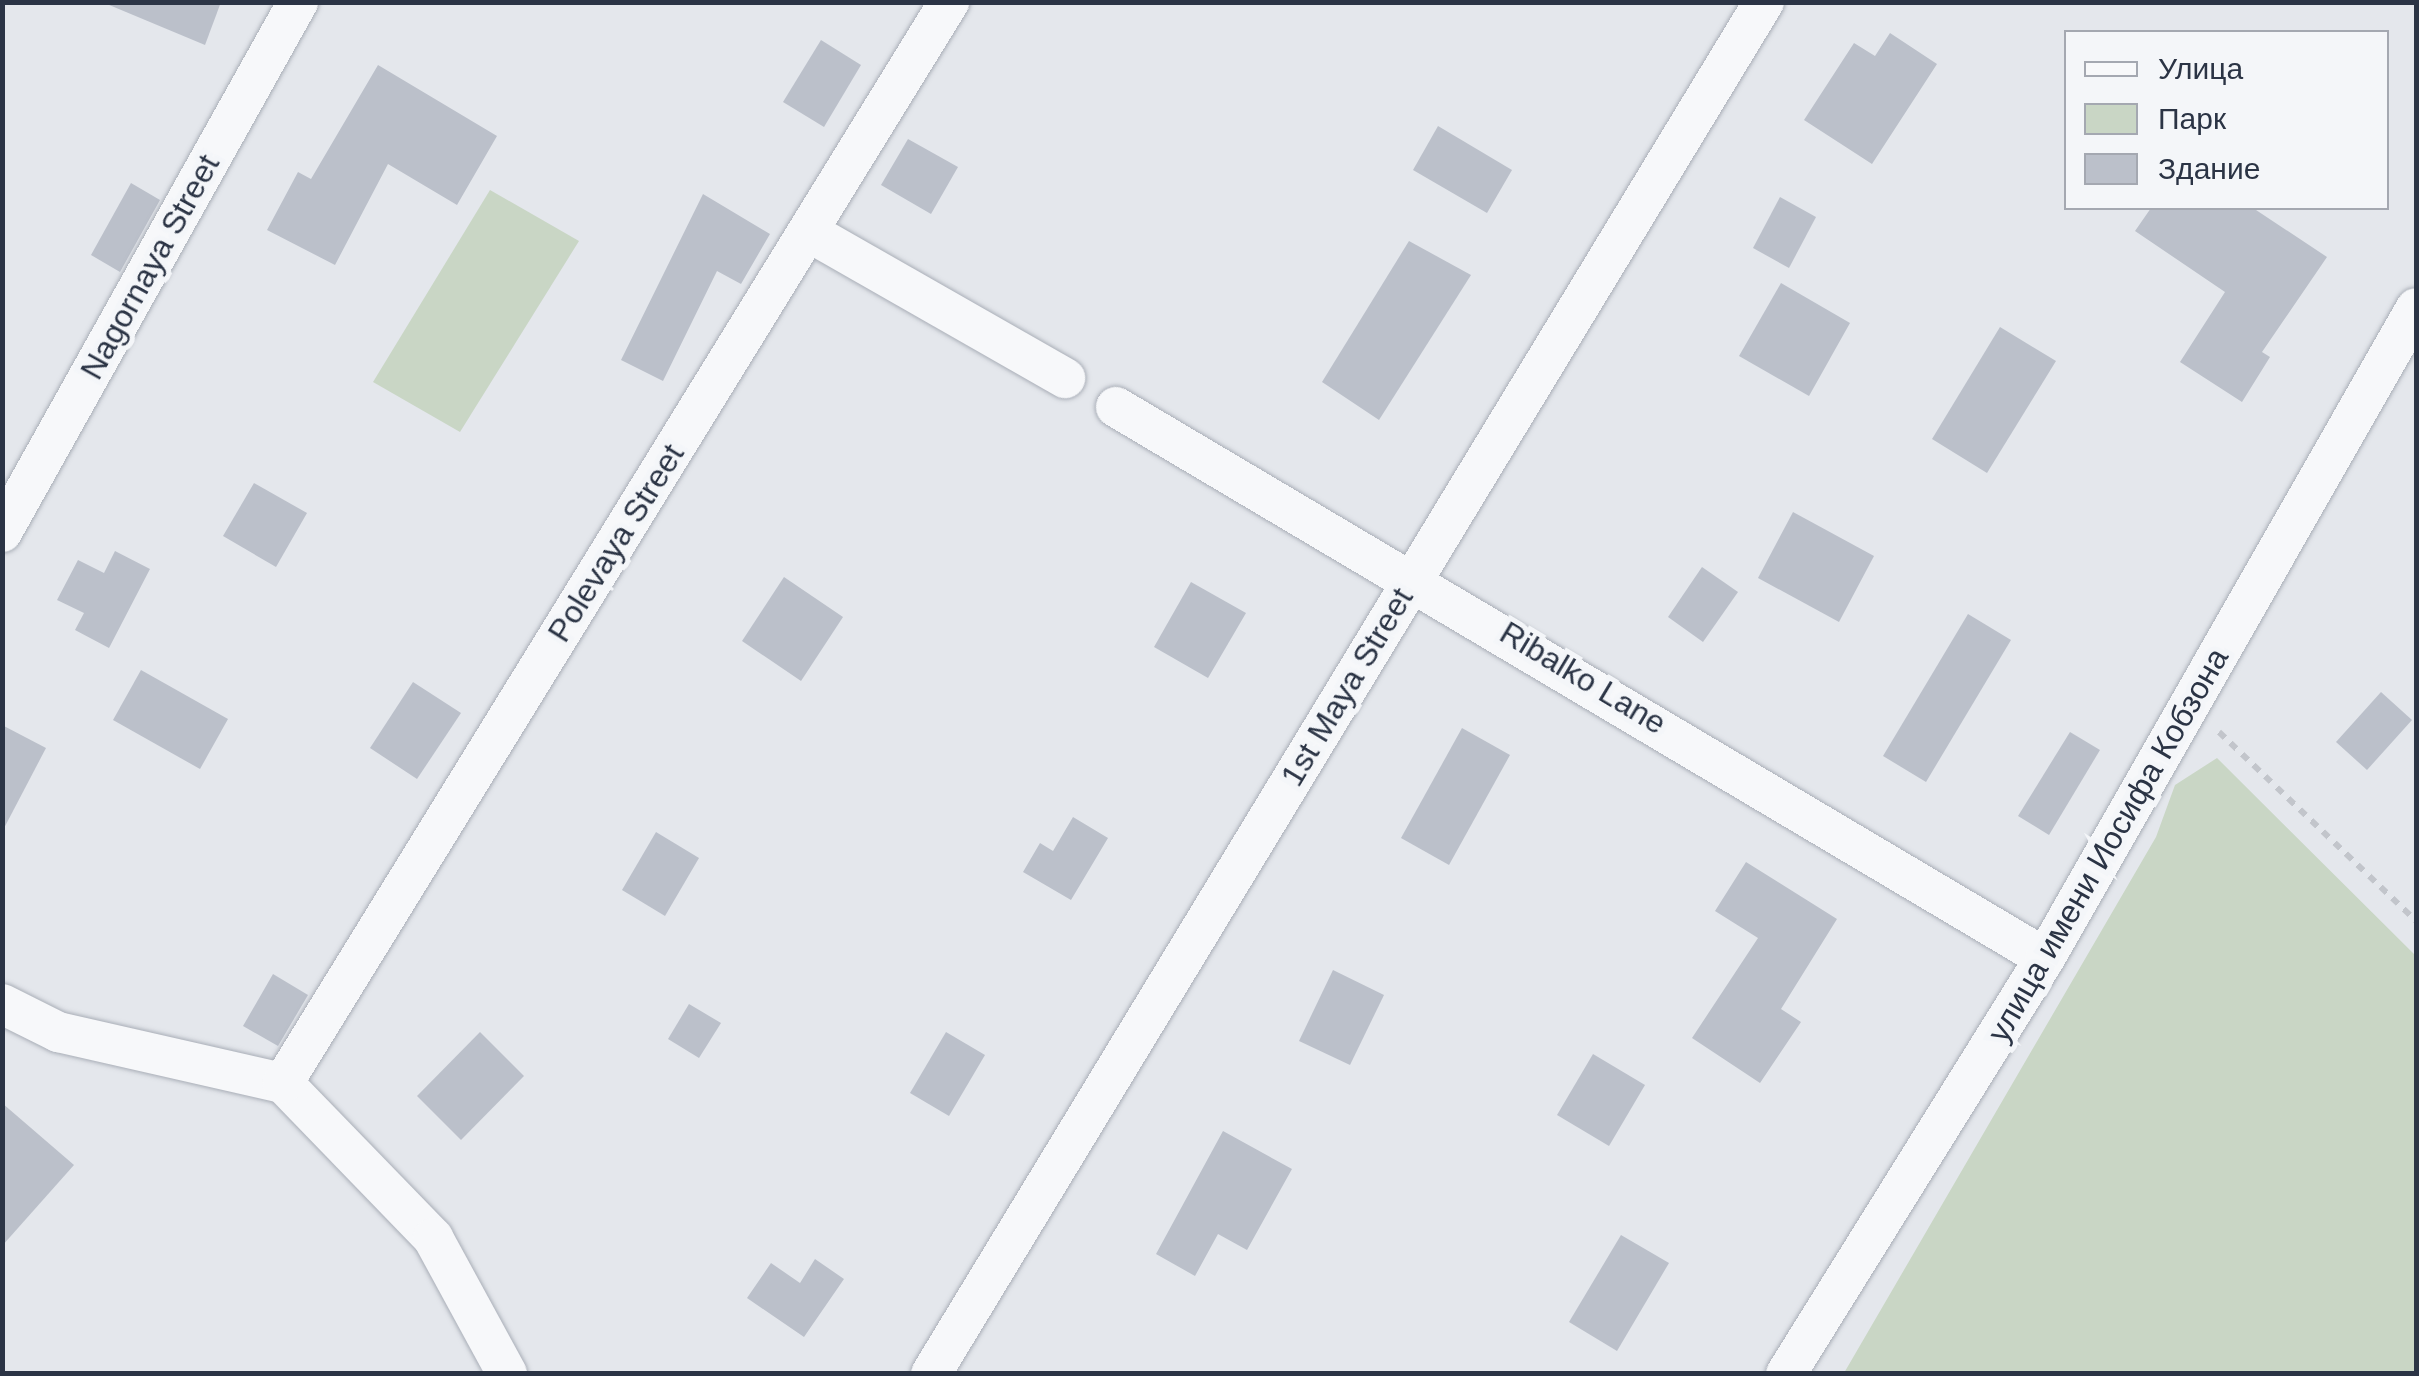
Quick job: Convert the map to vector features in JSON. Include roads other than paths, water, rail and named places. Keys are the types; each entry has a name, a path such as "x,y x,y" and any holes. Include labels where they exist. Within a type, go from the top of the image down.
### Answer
{"street":[{"name":"Nagornaya Street","path":"2,532 298,2"},
{"name":"Polevaya Street","path":"283,1082 948,2"},
{"name":"1st Maya Street","path":"932,1374 1764,2"},
{"path":"809,232 1064,378"},
{"name":"улица имени Иосифа Кобзона","path":"1786,1374 2045,958 2416,308"},
{"name":"Ribalko Lane","path":"1116,406 1414,576 2045,958"},
{"path":"2,1004 58,1032 283,1082 433,1238 506,1374"}]}
